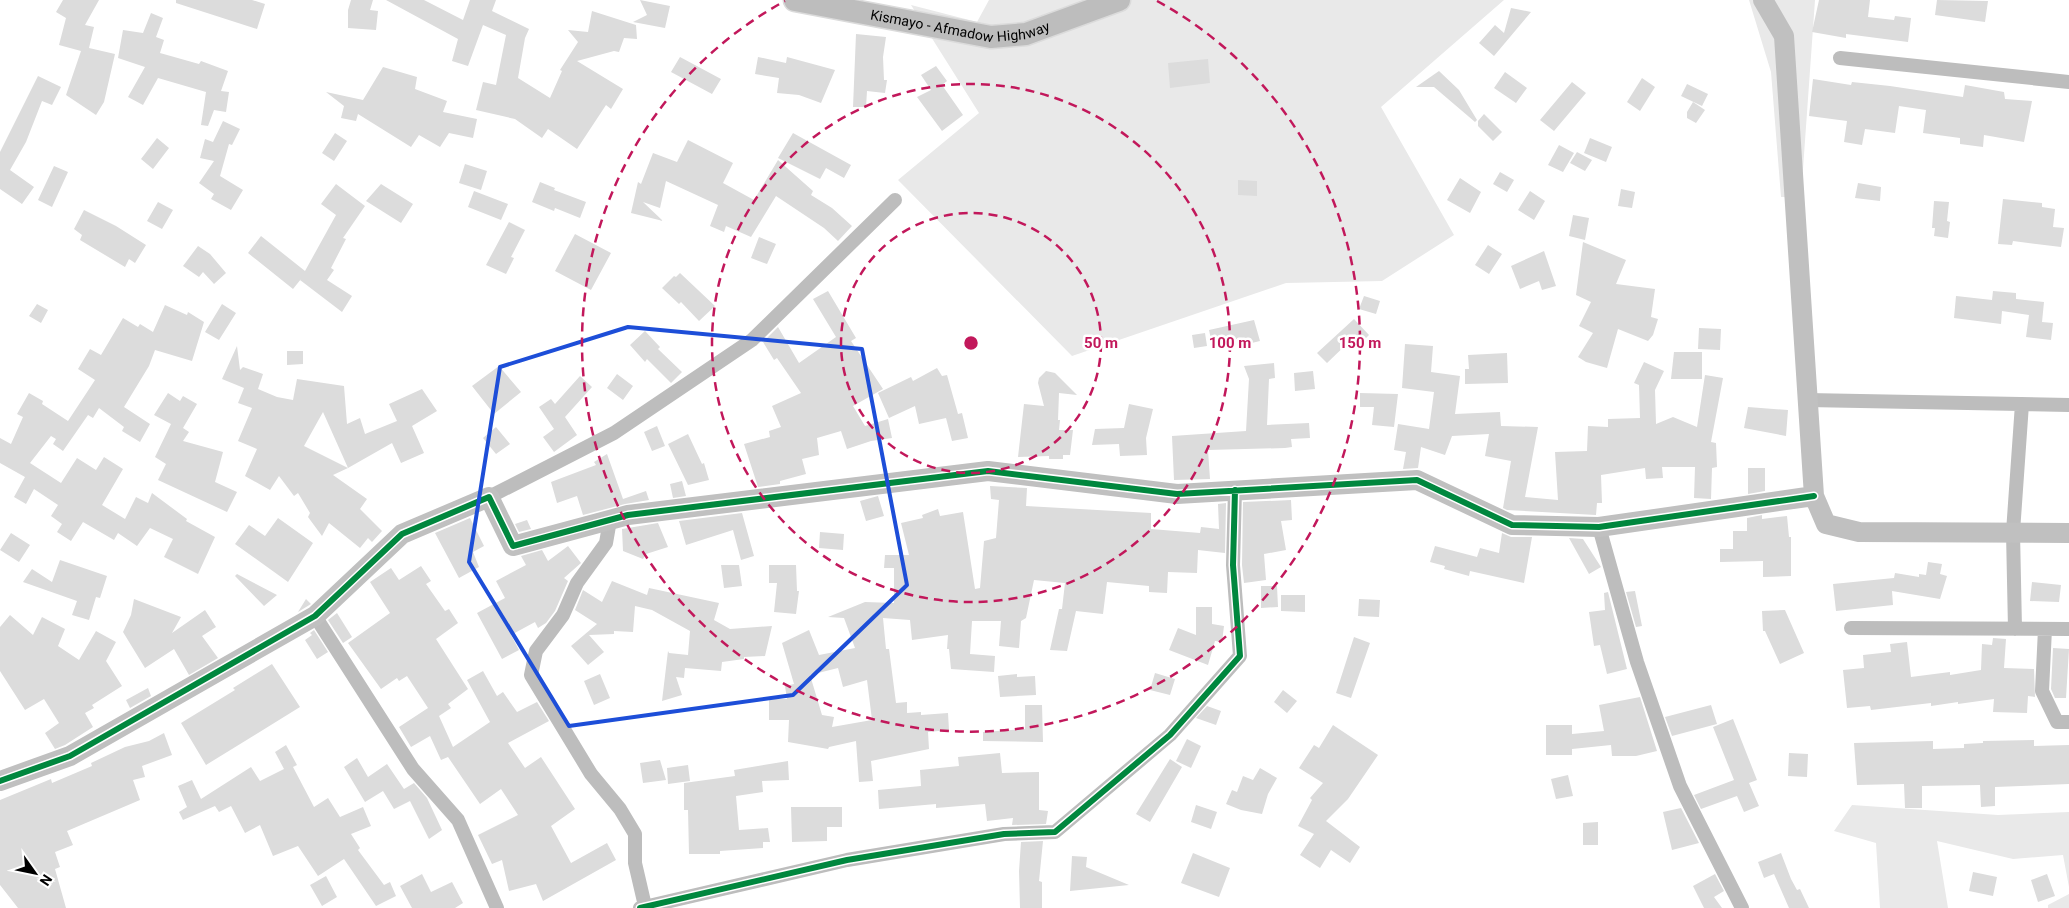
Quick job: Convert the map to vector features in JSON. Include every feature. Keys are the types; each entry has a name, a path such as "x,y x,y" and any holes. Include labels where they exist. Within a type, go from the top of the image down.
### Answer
{"main road":[{"name":"Kismayo - Afmadow Highway","path":"795,0 991,37 1026,34 1119,0"}],"street":[{"path":"1763,0 1784,36 1814,496 1826,524 1859,532 2069,533"},
{"path":"1840,58 2069,82"},
{"path":"0,781 70,756 316,616 402,534 489,497 614,433 752,340 895,200"},
{"path":"1807,400 2069,405"},
{"path":"2015,629 2013,532 2022,404"},
{"path":"489,497 513,546 628,515 988,471 1178,494 1417,480 1512,525 1599,527 1814,496"},
{"path":"610,520 606,544 577,583 563,615 536,651 531,675 591,774 620,809 635,834 635,863 642,907 846,860 1004,834 1055,832 1170,735 1240,656 1233,565 1235,490"},
{"path":"1599,527 1637,662 1680,786 1742,908"},
{"path":"316,616 413,769 458,820 497,908"},
{"path":"1851,628 2069,629"},
{"path":"2046,629 2042,691 2056,722 2069,722"}],"highlighted area":[{"path":"628,327 862,349 907,585 793,695 569,726 469,562 500,367"}],"shaded area":[{"path":"989,0 1504,0 1381,107 1454,235 1382,281 1286,283 1072,356 898,180 979,113 911,5 977,22"},
{"path":"1749,0 1815,0 1801,197 1781,197 1771,72"},
{"path":"1852,805 1998,815 2069,812 2069,887 2063,855 2013,859 1937,841 1948,908 1880,908 1876,843 1834,831"},
{"path":"2069,894 2069,908 2048,908 2048,905"}],"building":[{"path":"63,0 99,0 85,25 94,27 89,48 115,54 104,102 96,115 66,95 81,51 59,45 66,18 56,12"},
{"path":"176,0 252,0 265,4 257,29 176,3"},
{"path":"351,0 373,0 370,10 378,11 376,30 348,28 348,10"},
{"path":"386,0 424,0 463,20 470,0 496,0 492,11 529,29 525,38 518,78 550,98 562,71 560,70 578,42 568,30 588,32 592,11 636,25 637,39 624,38 619,52 614,51 577,61 623,89 611,109 606,105 577,149 548,129 542,138 515,119 476,110 483,82 496,85 506,35 483,25 468,66 452,61 458,39"},
{"path":"640,0 670,6 665,28 633,22 647,15"},
{"path":"1819,0 1870,0 1868,17 1894,20 1895,16 1911,18 1908,42 1846,34 1846,38 1812,32"},
{"path":"1937,0 1988,1 1985,22 1935,15"},
{"path":"1511,8 1531,12 1494,56 1479,43 1495,25 1504,33"},
{"path":"151,13 163,18 156,37 164,40 160,53 199,64 201,61 228,71 221,91 229,92 226,112 214,110 208,126 201,125 206,92 158,78 143,105 128,97 145,67 118,58 123,30 143,33"},
{"path":"856,34 886,37 883,57 884,80 887,80 885,93 867,91 866,107 853,107"},
{"path":"680,57 721,79 712,94 671,72"},
{"path":"758,57 786,63 787,57 835,70 821,103 799,95 777,93 779,78 755,74"},
{"path":"1208,59 1210,83 1170,88 1168,63"},
{"path":"936,66 947,81 942,85 963,115 942,131 917,97 931,90 921,75"},
{"path":"383,67 417,77 415,89 447,101 443,112 477,119 473,138 449,133 440,147 419,135 411,147 358,114 356,121 341,118 344,106 326,92 363,100"},
{"path":"1439,71 1459,90 1477,120 1475,122 1434,87 1416,87"},
{"path":"1505,72 1527,88 1516,103 1494,88"},
{"path":"38,76 61,87 52,105 42,101 26,142 10,170 34,187 22,204 0,189 0,152"},
{"path":"1642,78 1655,87 1640,111 1627,102"},
{"path":"1813,79 1851,85 1852,82 1890,86 1963,97 1965,85 2004,92 2005,99 2032,101 2024,142 1984,135 1983,147 1960,144 1960,138 1923,133 1926,110 1899,106 1895,133 1865,129 1862,145 1844,142 1847,121 1809,116"},
{"path":"1572,82 1586,93 1554,131 1540,120"},
{"path":"1687,84 1708,94 1702,106 1681,96"},
{"path":"1693,102 1705,110 1696,123 1687,118 1687,112"},
{"path":"1484,114 1502,132 1493,141 1478,126 1478,121"},
{"path":"223,121 240,129 232,145 229,144 220,176 243,190 231,210 211,199 214,194 199,183 214,161 200,158 205,139 213,142"},
{"path":"335,133 347,141 334,161 322,153"},
{"path":"793,133 851,165 844,178 826,168 820,179 778,158"},
{"path":"157,138 169,148 153,169 141,159"},
{"path":"1590,138 1612,147 1606,162 1584,153"},
{"path":"688,140 733,163 723,183 754,200 778,160 813,191 811,195 832,208 852,226 838,241 824,228 776,196 751,237 726,226 724,232 710,226 718,205 666,181 660,208 643,202 663,221 631,213 638,182 641,184 653,153 677,162"},
{"path":"1559,145 1574,153 1563,172 1548,165"},
{"path":"1577,152 1592,160 1585,171 1570,163"},
{"path":"465,164 487,171 481,190 459,183"},
{"path":"54,166 68,172 52,207 38,200"},
{"path":"1500,172 1514,180 1507,192 1493,184"},
{"path":"1460,178 1481,192 1470,213 1447,200"},
{"path":"1238,180 1257,181 1257,196 1238,195"},
{"path":"540,182 555,188 554,190 586,202 580,218 555,208 554,211 532,202"},
{"path":"1858,183 1881,187 1880,201 1855,198"},
{"path":"336,184 365,206 343,238 346,239 331,268 334,270 327,280 352,296 342,312 300,280 293,289 248,253 261,236 305,271 336,215 321,204"},
{"path":"381,184 413,204 401,223 366,201"},
{"path":"1621,189 1635,192 1632,208 1618,206"},
{"path":"474,191 508,204 501,220 468,207"},
{"path":"1530,191 1545,201 1534,220 1518,210"},
{"path":"2003,199 2042,203 2042,207 2055,209 2053,227 2064,228 2061,247 2013,241 2012,245 1998,244"},
{"path":"1934,201 1949,202 1947,221 1950,222 1948,238 1934,236 1935,228 1932,228"},
{"path":"158,202 173,210 162,229 147,221"},
{"path":"84,210 116,226 146,245 135,263 129,259 125,267 80,240 82,235 74,229"},
{"path":"1573,215 1589,218 1585,240 1569,236"},
{"path":"509,222 525,230 511,257 514,258 506,274 486,265"},
{"path":"575,234 611,253 591,290 555,271"},
{"path":"759,237 776,244 767,264 751,258"},
{"path":"1583,242 1626,260 1616,284 1655,289 1651,317 1658,319 1653,335 1648,341 1618,329 1607,368 1586,362 1578,357 1593,333 1579,326 1591,302 1576,295"},
{"path":"1488,245 1502,254 1489,274 1475,265"},
{"path":"198,246 210,254 226,273 214,284 203,272 199,277 183,266"},
{"path":"1544,251 1556,286 1542,290 1539,281 1520,289 1511,266"},
{"path":"680,273 715,306 699,321 681,302 679,304 662,288 674,276 676,277"},
{"path":"828,291 856,338 851,341 883,389 853,406 865,426 888,419 892,438 871,441 847,449 841,431 817,438 819,455 802,459 806,474 780,481 780,484 758,487 744,444 770,437 769,431 781,427 772,406 801,393 777,358 774,360 763,342 778,327 799,363 836,337 813,299"},
{"path":"1993,291 2016,293 2016,299 2044,302 2042,322 2053,323 2051,340 2026,337 2029,315 2002,311 2001,324 1954,318 1956,296 1992,300"},
{"path":"1364,296 1380,301 1376,314 1359,309"},
{"path":"37,304 48,310 41,323 29,316"},
{"path":"222,304 236,313 219,340 205,332"},
{"path":"165,305 187,315 188,312 204,322 192,361 155,350 149,366 124,407 150,424 140,442 122,431 124,427 99,408 93,418 88,415 63,451 53,444 56,439 51,436 30,463 61,483 77,458 96,470 104,457 123,469 102,505 125,519 136,497 148,503 152,493 187,519 186,521 215,537 198,574 164,557 173,539 150,528 137,546 118,533 114,540 83,522 71,541 57,532 62,524 51,516 58,505 34,489 26,504 14,497 25,477 0,463 0,438 11,444 23,417 17,414 29,393 43,401 42,404 68,421 95,380 78,369 90,349 101,355 123,318 138,327 140,324 153,332"},
{"path":"1354,319 1369,335 1359,345 1352,339 1327,363 1317,353"},
{"path":"1254,320 1260,341 1239,346 1237,339 1212,344 1209,330"},
{"path":"1699,328 1721,329 1720,350 1698,349"},
{"path":"645,331 660,347 658,349 682,372 671,383 647,359 645,362 630,345"},
{"path":"1205,333 1207,346 1194,348 1192,335"},
{"path":"1405,344 1433,346 1431,372 1460,376 1455,414 1500,412 1501,426 1538,427 1525,497 1558,500 1555,452 1587,451 1588,426 1608,427 1608,419 1640,418 1639,385 1634,383 1644,362 1664,371 1655,390 1656,424 1673,417 1697,427 1705,375 1723,378 1711,442 1716,443 1717,467 1712,468 1711,499 1694,498 1695,467 1662,467 1663,478 1646,479 1645,468 1601,475 1602,503 1597,503 1596,515 1507,510 1503,508 1511,461 1485,456 1489,434 1452,436 1445,455 1421,447 1418,468 1403,469 1406,452 1394,450 1398,424 1429,429 1434,392 1402,388"},
{"path":"237,346 240,370 243,367 263,374 258,389 277,397 293,400 297,379 344,386 347,424 360,418 365,434 397,421 389,404 422,389 437,411 412,426 424,453 401,463 392,443 348,468 333,475 367,499 360,509 382,531 372,542 368,538 360,548 329,523 322,536 308,517 310,513 298,493 294,496 279,476 270,490 245,476 257,449 238,441 252,408 238,403 244,388 222,379","holes":["323,412 348,468 304,446"]},
{"path":"287,351 303,351 303,364 287,365"},
{"path":"1674,352 1702,352 1702,379 1671,379"},
{"path":"1507,353 1508,383 1465,384 1465,369 1469,369 1468,355"},
{"path":"1274,363 1275,378 1269,379 1267,425 1309,423 1310,438 1291,439 1292,447 1285,448 1208,450 1210,479 1174,480 1172,436 1246,431 1249,379 1244,366"},
{"path":"499,366 521,392 494,414 472,386"},
{"path":"937,368 942,376 947,375 958,414 962,413 968,438 952,441 946,418 919,424 915,406 889,418 878,393 911,377 913,381"},
{"path":"1046,371 1055,373 1077,395 1059,393 1059,430 1073,430 1070,455 1063,455 1063,459 1049,459 1049,456 1018,457 1024,404 1044,406 1038,383 1039,378"},
{"path":"1313,371 1315,389 1295,391 1294,373"},
{"path":"617,374 633,386 623,400 607,388"},
{"path":"580,376 592,387 565,417 577,435 554,452 543,437 554,429 539,407 551,399 555,404"},
{"path":"168,393 180,401 183,396 197,404 183,428 189,432 183,441 223,452 215,482 237,492 227,512 158,480 166,464 155,457 171,424 154,415"},
{"path":"1360,393 1398,394 1394,427 1372,425 1374,407 1360,407"},
{"path":"1129,404 1153,409 1146,438 1147,455 1120,456 1119,444 1092,445 1095,429 1124,428"},
{"path":"1748,407 1788,410 1786,436 1744,428"},
{"path":"657,426 665,446 652,451 644,432"},
{"path":"496,427 510,444 496,454 483,438"},
{"path":"688,434 702,464 704,463 709,480 688,485 668,444"},
{"path":"607,454 623,499 646,491 649,500 583,515 577,496 557,503 551,482 596,465 594,462"},
{"path":"1748,468 1765,468 1765,491 1748,494"},
{"path":"682,481 686,496 673,498 670,484"},
{"path":"990,486 1027,488 1026,506 1151,513 1151,529 1200,533 1201,527 1219,529 1218,504 1226,503 1225,553 1198,550 1197,573 1168,572 1167,593 1149,592 1149,586 1107,582 1103,614 1076,611 1067,651 1050,650 1059,609 1062,609 1065,583 1034,580 1026,618 1021,621 1019,648 999,646 1001,621 972,621 970,654 995,656 994,672 951,669 949,649 947,649 948,635 912,640 910,620 883,618 886,649 889,649 896,703 907,702 907,713 921,712 921,715 948,713 949,730 928,732 929,749 871,761 873,781 859,782 856,741 829,747 828,749 788,742 789,720 769,720 769,699 787,699 785,686 794,684 782,643 809,630 819,655 855,648 844,618 828,617 865,602 894,603 894,568 884,568 885,555 909,555 901,523 923,518 922,515 938,509 940,516 963,512 975,589 980,588 984,541 996,538 999,500 991,499","holes":["838,668 843,687 867,680 872,720 832,727 834,717 822,715 810,675"]},
{"path":"878,496 884,516 866,521 860,501"},
{"path":"1291,500 1292,520 1281,521 1286,550 1264,554 1266,580 1244,583 1242,565 1243,502"},
{"path":"742,513 754,556 741,560 733,530 686,545 679,521"},
{"path":"1762,515 1762,519 1787,516 1789,537 1791,537 1791,576 1763,577 1763,561 1720,562 1720,549 1733,549 1733,531 1747,531 1747,518"},
{"path":"278,518 313,543 288,582 235,544 249,525 265,536"},
{"path":"470,518 484,546 473,552 479,567 459,578 435,533"},
{"path":"527,520 531,529 519,532 515,524"},
{"path":"658,523 668,547 646,554 643,559 623,551 622,529"},
{"path":"820,532 844,534 843,550 819,548"},
{"path":"11,533 30,545 19,562 0,550"},
{"path":"1502,533 1511,537 1532,537 1524,583 1470,571 1469,576 1444,569 1445,566 1430,562 1435,546 1477,557 1480,548 1499,553"},
{"path":"1569,538 1583,539 1601,567 1589,574"},
{"path":"568,546 581,563 564,578 568,581 555,611 546,623 538,628 535,622 511,635 519,650 502,659 477,613 505,598 496,581 526,565 521,556 542,550 548,561"},
{"path":"60,560 107,576 100,598 96,597 89,620 72,615 77,601 23,582 32,569 52,582"},
{"path":"1928,562 1942,564 1940,574 1947,576 1940,599 1892,591 1893,605 1836,611 1833,584 1894,578 1895,573 1919,577 1919,574 1926,575"},
{"path":"721,565 739,565 742,586 724,588"},
{"path":"769,565 796,565 797,591 799,591 796,614 774,612 777,583 769,583"},
{"path":"421,566 431,581 426,584 445,611 449,609 458,623 436,639 468,689 448,704 451,708 439,716 453,747 490,722 467,680 483,671 497,696 503,692 517,712 537,702 549,721 508,743 525,768 541,757 575,809 551,826 571,863 607,843 616,860 543,901 536,884 509,891 502,860 492,864 478,835 518,815 501,789 480,804 448,757 441,760 430,736 411,747 399,727 428,708 407,676 399,681 397,678 381,689 348,643 390,613 370,582 391,568 399,580"},
{"path":"237,574 277,595 264,606 235,576"},
{"path":"612,581 647,595 649,588 719,603 714,620 730,629 772,626 765,656 744,657 744,659 722,662 721,671 685,668 684,678 676,677 682,695 662,701 668,651 669,653 688,655 690,631 652,610 635,606 633,632 614,631 614,634 589,635 604,652 588,665 571,646 597,624 575,610 583,590 602,602"},
{"path":"2032,582 2061,585 2059,602 2030,601"},
{"path":"1261,586 1277,586 1278,607 1261,608"},
{"path":"1635,591 1642,626 1636,627 1626,592"},
{"path":"1608,592 1627,669 1607,674 1600,645 1594,646 1589,612 1605,610 1604,593"},
{"path":"1281,595 1305,595 1305,612 1281,611"},
{"path":"134,599 181,617 172,633 205,610 216,627 202,636 218,658 189,675 174,649 145,668 123,632 131,615"},
{"path":"306,599 311,604 298,612"},
{"path":"1359,599 1380,600 1379,617 1358,616"},
{"path":"1196,607 1212,607 1212,624 1224,626 1222,642 1215,641 1208,665 1169,650 1178,628 1196,635"},
{"path":"1785,610 1804,653 1780,664 1765,631 1763,631 1762,611"},
{"path":"337,613 352,637 343,643 328,620"},
{"path":"10,615 33,635 42,617 65,629 58,646 79,660 96,631 116,642 106,661 122,686 92,705 94,708 85,713 93,727 65,745 55,749 45,733 59,723 44,699 25,710 0,671 0,627"},
{"path":"314,630 328,652 317,659 305,640 312,635 310,633"},
{"path":"1354,637 1370,643 1351,698 1336,693"},
{"path":"1993,638 2006,639 2004,668 2034,669 2035,697 2028,696 2027,713 1993,712 1994,699 1958,704 1958,702 1931,706 1931,703 1871,710 1870,706 1847,708 1843,670 1864,668 1863,655 1891,652 1890,644 1907,642 1911,677 1950,672 1950,675 1981,670 1982,644 1992,645"},
{"path":"2053,648 2069,649 2066,698 2055,698 2051,689"},
{"path":"272,664 300,707 206,765 181,723 235,690 233,688"},
{"path":"1155,673 1175,679 1170,695 1150,690"},
{"path":"600,674 610,698 594,705 584,681"},
{"path":"1017,674 1017,677 1035,676 1036,695 1000,697 998,676"},
{"path":"148,688 151,696 130,708 126,700"},
{"path":"1283,690 1297,701 1287,713 1274,702"},
{"path":"1640,697 1657,751 1636,756 1612,756 1611,745 1572,749 1572,755 1546,755 1546,725 1572,725 1572,734 1604,731 1599,705"},
{"path":"1025,705 1042,705 1043,742 983,741 983,732 1025,729"},
{"path":"1711,705 1717,724 1672,736 1665,717"},
{"path":"1207,706 1221,711 1216,725 1196,718"},
{"path":"1733,719 1757,780 1749,783 1759,806 1744,812 1737,796 1701,809 1694,795 1734,780 1713,727"},
{"path":"1333,725 1378,755 1348,799 1326,821 1360,847 1350,863 1331,850 1320,868 1300,855 1314,834 1298,826 1312,800 1310,798 1323,783 1299,768 1314,745 1319,748"},
{"path":"164,733 172,755 142,766 145,777 133,780 140,800 67,831 73,845 55,852 60,867 55,869 66,908 18,908 0,885 0,800 51,779 52,783 92,766 91,763 125,747 149,741"},
{"path":"1187,739 1201,746 1191,768 1176,761"},
{"path":"2034,740 2034,746 2069,745 2069,784 1995,787 1995,806 1981,807 1980,785 1922,786 1922,808 1905,808 1904,784 1857,785 1854,743 1933,741 1933,749 1964,748 1964,744 1983,743 1983,741"},
{"path":"286,745 297,765 293,767 314,807 328,798 340,817 363,807 371,826 351,834 360,848 358,850 384,885 390,882 396,896 376,906 344,859 318,876 298,846 273,856 260,825 245,833 231,806 219,812 215,806 183,820 179,812 187,807 178,786 192,780 201,799 251,767 260,781 284,769 275,752"},
{"path":"1000,753 1002,773 1039,772 1039,810 1048,811 1046,824 1012,825 1013,818 987,821 985,804 936,808 936,804 879,809 878,790 921,786 920,770 959,766 958,757"},
{"path":"1789,753 1808,754 1807,777 1788,776"},
{"path":"357,758 368,777 387,764 404,789 414,783 427,798 442,830 429,839 410,801 394,809 383,791 365,802 344,767"},
{"path":"1170,759 1182,767 1150,822 1136,814"},
{"path":"660,760 666,780 643,783 640,763"},
{"path":"788,761 789,780 762,781 763,792 736,796 739,830 768,828 770,842 763,842 763,848 720,851 720,854 689,854 688,810 684,810 684,783 735,776 734,770"},
{"path":"688,765 690,781 668,784 667,768"},
{"path":"1260,768 1277,778 1268,794 1262,814 1241,810 1226,804 1232,790 1237,792 1243,776 1253,780"},
{"path":"1568,775 1573,796 1556,799 1551,779"},
{"path":"1196,805 1217,812 1211,829 1191,822"},
{"path":"791,807 842,807 842,827 827,827 827,841 792,842"},
{"path":"1681,808 1699,843 1672,850 1663,812"},
{"path":"1598,822 1598,845 1583,845 1583,823"},
{"path":"1043,841 1039,881 1042,882 1042,908 1020,908 1019,871 1021,842"},
{"path":"1193,853 1230,868 1219,897 1181,883"},
{"path":"1781,853 1791,879 1797,890 1800,889 1809,908 1789,908 1774,874 1764,878 1758,862"},
{"path":"1072,856 1087,857 1086,867 1129,885 1070,891"},
{"path":"1973,872 1997,877 1993,896 1969,891"},
{"path":"422,874 431,892 452,882 463,903 455,908 412,908 400,886"},
{"path":"1715,874 1724,891 1714,897 1722,908 1704,908 1693,886"},
{"path":"2047,874 2055,896 2038,902 2031,880"},
{"path":"326,876 337,897 322,906 310,885"}],"cycle path":[{"path":"0,781 70,756 315,616 402,534 489,497 513,546 628,515 988,471 1177,494 1417,480 1512,525 1599,527 1814,496"},
{"path":"640,908 847,860 1004,834 1055,832 1170,735 1240,656 1233,565 1235,490"}]}
